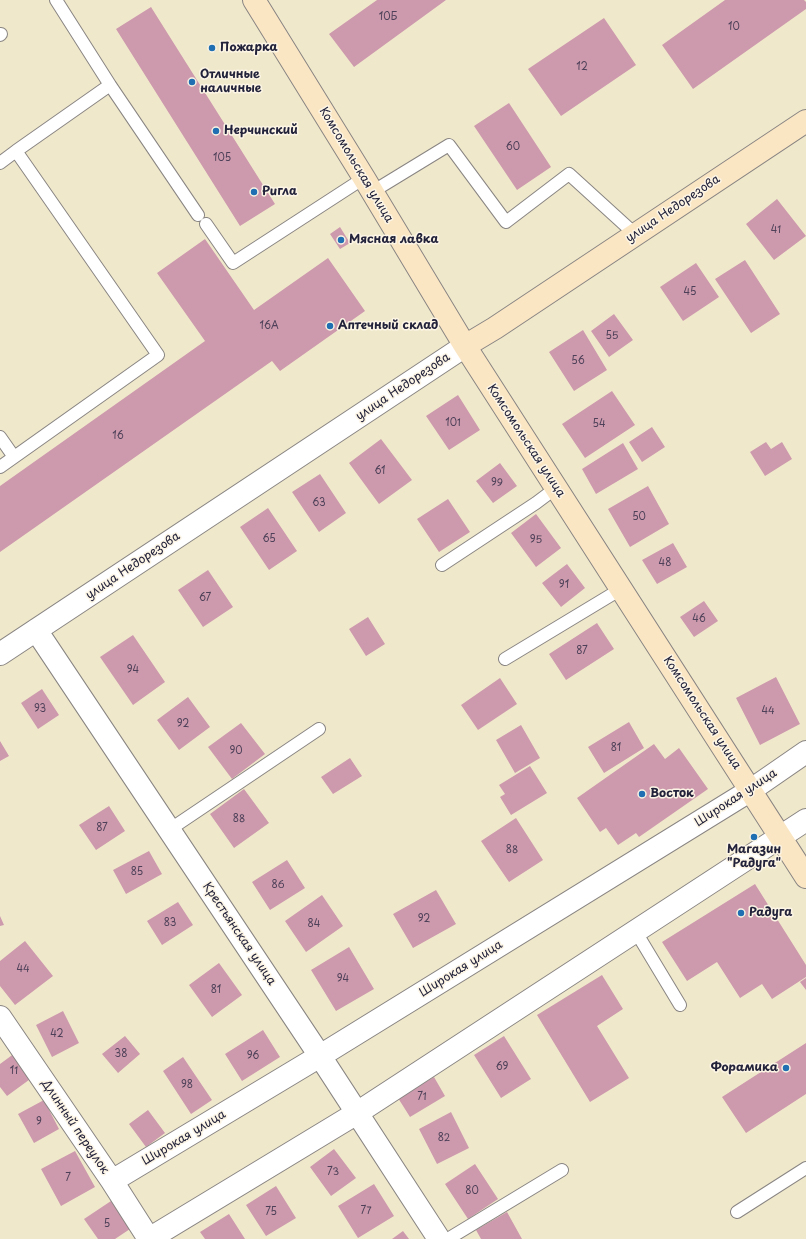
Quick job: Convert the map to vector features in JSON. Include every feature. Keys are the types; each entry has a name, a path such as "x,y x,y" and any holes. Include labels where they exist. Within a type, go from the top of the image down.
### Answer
{"main road":[{"name":"Комсомольская улица","path":"254,0 465,346 806,877"},
{"name":"улица Недорезова","path":"465,346 495,328 636,235 806,121"}],"street":[{"name":"улица Недорезова","path":"0,654 465,346"},
{"name":"Крестьянская улица","path":"36,630 320,1056 439,1239"},
{"name":"Широкая улица","path":"112,1181 320,1056 751,790 806,752"},
{"path":"149,1239 357,1113 806,820"},
{"name":"Длинный переулок","path":"0,1016 112,1181 149,1239"}],"lane":[{"path":"56,0 110,84 233,263 368,185 449,145 506,222 569,174 636,235"},
{"path":"0,163 110,84"},
{"path":"0,467 158,355 16,151"},
{"path":"0,437 14,457"},
{"path":"442,565 536,503 556,488"},
{"path":"505,659 621,589"},
{"path":"169,830 319,729"},
{"path":"636,932 680,1005"},
{"path":"737,1212 806,1168"},
{"path":"448,1239 562,1170"}],"building":[{"path":"377,0 446,0 354,67 329,34"},
{"path":"725,0 804,0 806,2 806,9 693,89 662,45"},
{"path":"151,7 275,204 240,226 116,29"},
{"path":"604,18 636,65 561,116 528,69"},
{"path":"509,103 551,167 517,190 474,126"},
{"path":"777,199 806,236 774,260 746,224"},
{"name":"Мясная лавка","path":"340,227 350,243 340,249 330,234"},
{"path":"205,239 254,310 328,258 365,311 280,371 272,361 0,552 0,486 205,341 157,273"},
{"path":"745,260 780,314 751,333 715,279"},
{"path":"696,263 719,297 683,321 660,287"},
{"path":"614,314 633,340 609,357 591,331"},
{"path":"583,330 607,370 574,391 549,352"},
{"path":"612,391 635,425 585,458 562,424"},
{"path":"458,395 480,430 449,450 426,416"},
{"path":"652,427 665,447 642,462 629,442"},
{"path":"381,439 412,480 379,504 349,463"},
{"path":"766,442 771,449 782,442 792,459 765,476 750,452"},
{"path":"623,443 638,469 596,494 582,469"},
{"path":"500,463 517,486 493,503 476,481"},
{"path":"320,474 346,513 319,532 292,492"},
{"path":"648,486 669,524 630,547 608,509"},
{"path":"448,499 470,532 439,552 417,519"},
{"path":"268,508 297,551 269,570 240,527"},
{"path":"536,514 561,548 536,567 511,533"},
{"path":"673,543 687,567 657,584 642,560"},
{"path":"567,564 585,588 561,607 542,583"},
{"path":"208,570 233,607 203,627 178,590"},
{"path":"704,601 718,621 694,637 680,617"},
{"path":"368,617 385,644 366,656 349,629"},
{"path":"597,623 614,649 566,680 549,654"},
{"path":"133,635 165,682 133,705 100,657"},
{"path":"776,677 800,724 760,745 736,698"},
{"path":"500,678 517,704 478,730 461,705"},
{"path":"42,689 59,715 38,729 21,703"},
{"path":"188,697 210,727 179,750 157,720"},
{"path":"629,722 644,748 604,773 588,747"},
{"path":"241,723 265,754 232,779 208,747"},
{"path":"521,725 540,758 515,773 496,740"},
{"path":"0,741 9,756 0,761"},
{"name":"Восток","path":"654,744 665,759 679,748 708,789 639,837 636,833 618,845 606,828 600,832 577,798"},
{"path":"350,758 362,776 333,794 321,777"},
{"path":"530,766 547,793 511,815 500,797 505,794 499,785"},
{"path":"244,789 269,823 234,848 210,814"},
{"path":"109,806 125,831 96,850 79,825"},
{"path":"516,818 543,860 509,882 481,841"},
{"path":"149,851 162,874 126,894 113,870"},
{"path":"287,860 305,888 270,910 252,882"},
{"name":"Радуга","path":"755,884 806,965 806,977 772,999 762,984 740,998 717,962 687,981 662,942"},
{"path":"436,890 456,924 413,948 393,914"},
{"path":"322,895 343,926 306,952 285,921"},
{"path":"178,902 193,925 162,945 147,921"},
{"path":"0,916 4,925 0,926"},
{"path":"25,941 53,976 15,1005 0,986 0,961"},
{"path":"349,947 374,989 336,1011 311,970"},
{"path":"219,963 242,995 212,1017 189,985"},
{"path":"602,975 623,1009 597,1026 629,1078 590,1102 537,1015"},
{"path":"806,978 806,990 800,982"},
{"path":"63,1011 79,1043 52,1057 36,1025"},
{"path":"263,1030 280,1057 242,1081 225,1054"},
{"path":"125,1036 140,1054 118,1073 102,1054"},
{"path":"504,1036 531,1079 501,1098 474,1055"},
{"name":"Форамика","path":"806,1043 806,1094 746,1133 722,1097"},
{"path":"15,1053 33,1077 7,1096 0,1087 0,1064"},
{"path":"183,1057 212,1100 191,1114 163,1071"},
{"path":"434,1077 445,1096 410,1117 398,1098"},
{"path":"44,1100 59,1129 34,1143 18,1114"},
{"path":"148,1110 165,1133 146,1147 129,1124"},
{"path":"451,1112 469,1148 437,1164 419,1129"},
{"path":"334,1149 356,1178 331,1196 310,1167"},
{"path":"75,1151 95,1187 61,1206 41,1169"},
{"path":"475,1164 498,1199 468,1219 445,1184"},
{"path":"374,1184 394,1216 358,1238 338,1206"},
{"path":"276,1186 296,1218 266,1236 246,1205"},
{"path":"111,1201 130,1229 115,1239 98,1239 84,1219"},
{"path":"507,1212 522,1239 481,1239 476,1230"},
{"path":"229,1214 245,1239 205,1239 200,1232"},
{"path":"403,1231 409,1239 392,1239"}],"place":[{"name":"Пожарка","path":"212,48"},
{"name":"Отличные наличные","path":"192,82"},
{"name":"Нерчинский","path":"216,131"},
{"name":"Ригла","path":"254,192"},
{"name":"Мясная лавка","path":"341,240"},
{"name":"Аптечный склад","path":"330,326"},
{"name":"Восток","path":"642,794"},
{"name":"Магазин \"Радуга\"","path":"754,837"},
{"name":"Радуга","path":"741,913"},
{"name":"Форамика","path":"786,1068"}]}
